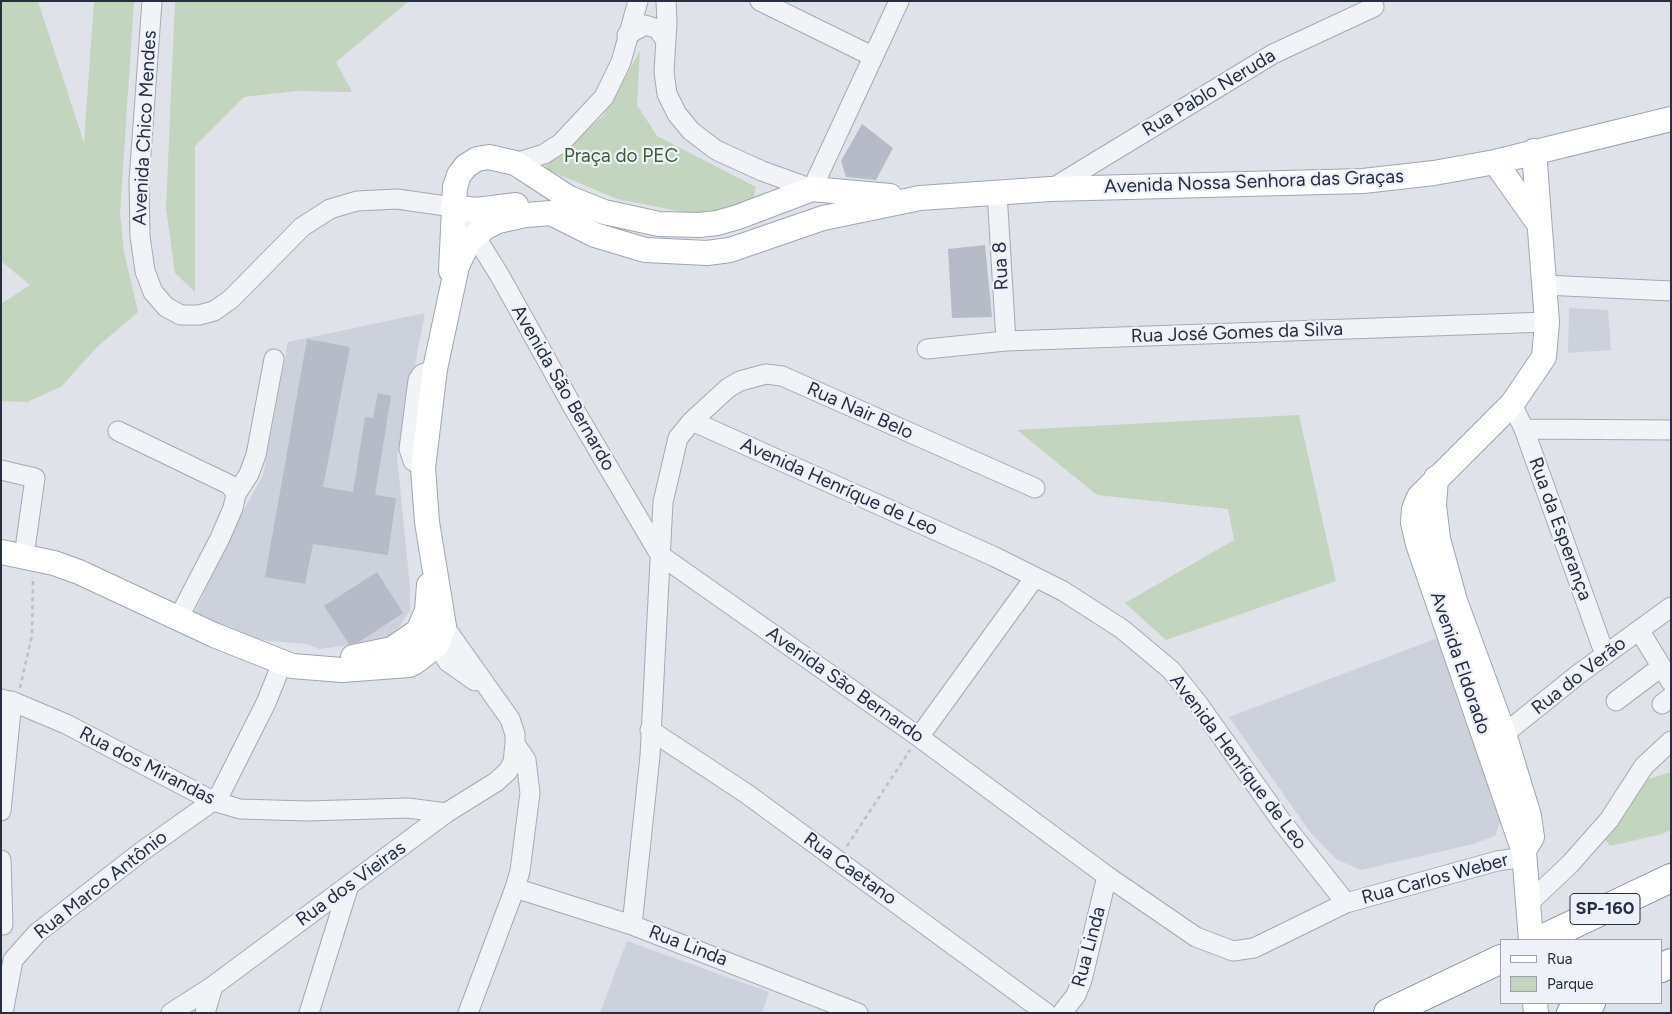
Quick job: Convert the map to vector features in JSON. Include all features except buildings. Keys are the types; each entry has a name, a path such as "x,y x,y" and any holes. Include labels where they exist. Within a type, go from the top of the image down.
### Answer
{"highway":[{"name":"SP-160","path":"1542,939 1671,878"},
{"path":"1388,1013 1500,959"},
{"path":"1571,1013 1589,1004"}],"main road":[{"name":"Avenida Nossa Senhora das Graças","path":"431,630 432,558 423,468 435,368 457,266 469,241 486,227 508,218 551,213 595,235 645,250 707,252 730,250 823,218 920,198 1050,189 1363,181 1434,173 1495,162 1671,119"},
{"name":"Avenida Eldorado","path":"1531,939 1530,902 1524,854 1495,738 1448,603 1418,544 1413,522 1414,509 1419,497 1512,404 1544,357 1547,322 1534,151"},
{"name":"Avenida Nossa Senhora das Graças","path":"450,296 455,187 459,175 466,166 477,159 489,157 515,163 569,198 604,212 659,224 699,226 717,223 738,217 812,188 920,198"},
{"path":"1495,162 1539,224"},
{"path":"742,246 791,215 806,200 812,188"},
{"path":"453,207 476,210 527,203 551,213"},
{"path":"1,552 29,557 79,572 178,619 282,663 303,668 342,670 391,667 415,662 431,630"}],"street":[{"name":"Avenida Chico Mendes","path":"152,1 139,181 140,236 145,271 153,292 166,307 180,315 199,315 214,311 231,299 302,227 330,209 356,201 397,199 453,207"},
{"path":"515,163 544,154 590,114 614,80 638,1"},
{"path":"666,1 667,22 664,38 664,72 667,94 677,114 691,130 716,150 762,171 812,188 899,1"},
{"path":"760,1 872,56"},
{"name":"Rua Pablo Neruda","path":"1050,189 1273,54 1374,7"},
{"path":"628,35 645,25 658,29 664,38"},
{"name":"Rua 8","path":"997,192 1006,341"},
{"name":"Avenida São Bernardo","path":"453,207 475,236 660,555 919,737 1107,876 1196,937 1233,951 1254,948 1346,903"},
{"path":"1544,285 1671,291"},
{"name":"Rua José Gomes da Silva","path":"928,349 1006,341 1547,322"},
{"path":"178,619 220,538 233,508 236,494 249,474 256,455 274,359"},
{"name":"Rua Nair Belo","path":"692,421 728,388 740,381 766,374 782,376 1035,488"},
{"name":"Rua da Esperança","path":"1512,404 1524,428 1605,655"},
{"path":"632,925 650,756 663,502 678,438 692,421"},
{"name":"Avenida Henríque de Leo","path":"692,421 1035,577 1093,608 1122,629 1170,670 1200,704 1282,822 1346,903"},
{"path":"1524,428 1671,430"},
{"path":"118,431 230,486 236,494"},
{"path":"1,470 35,478 29,557"},
{"path":"919,737 1035,577"},
{"name":"Rua do Verão","path":"1495,738 1671,606"},
{"name":"Avenida Nossa Senhora das Graças","path":"431,630 448,662 484,686 506,712 513,727 515,744 526,760 530,793 529,817 516,888 468,1013"},
{"path":"1616,701 1666,674 1639,630"},
{"path":"213,801 233,771 266,703 282,663"},
{"path":"1,811 10,701"},
{"name":"Rua dos Mirandas","path":"10,701 66,724 213,801 240,809 269,811 408,808 446,813"},
{"name":"Rua Caetano","path":"650,730 748,794 1046,1013"},
{"path":"1530,902 1570,864 1609,820 1644,766 1671,741"},
{"name":"Rua dos Vieiras","path":"171,1013 213,986 446,813 502,778 513,762 515,744"},
{"name":"Rua Marco Antônio","path":"3,1013 7,960 71,905 213,801"},
{"name":"Rua Carlos Weber","path":"1346,903 1524,854"},
{"path":"1,860 4,925"},
{"name":"Rua Linda","path":"1062,1013 1076,995 1082,980 1107,876"},
{"path":"309,1013 349,886"},
{"name":"Rua Linda","path":"516,888 632,925 858,1013"},
{"path":"205,1013 213,986"}],"path":[{"path":"10,701 32,635 29,557"},
{"path":"838,859 919,737"}],"shaded area":[{"path":"1569,308 1608,310 1611,350 1568,353"},
{"path":"425,313 397,456 410,588 410,611 397,630 382,641 319,649 307,644 247,639 195,612 241,514 263,476 288,342"},
{"path":"1443,636 1500,810 1500,822 1495,836 1473,844 1361,870 1336,859 1310,832 1229,717"},
{"path":"627,941 769,992 762,1013 600,1013"}],"green space":[{"path":"1,1 38,1 84,143 94,1 134,1 120,213 124,252 138,312 96,348 61,387 27,402 1,401 1,304 30,285 1,261"},
{"path":"175,1 409,1 336,62 352,92 296,91 244,97 195,146 195,292 175,273 166,208"},
{"name":"Praça do PEC","path":"640,51 637,105 657,136 756,187 753,200 715,213 689,213 617,199 543,168 603,116"},
{"path":"1299,415 1336,581 1166,640 1125,603 1234,540 1228,509 1097,495 1017,430"},
{"path":"1671,772 1671,830 1662,834 1610,846 1603,836 1642,781"}]}
